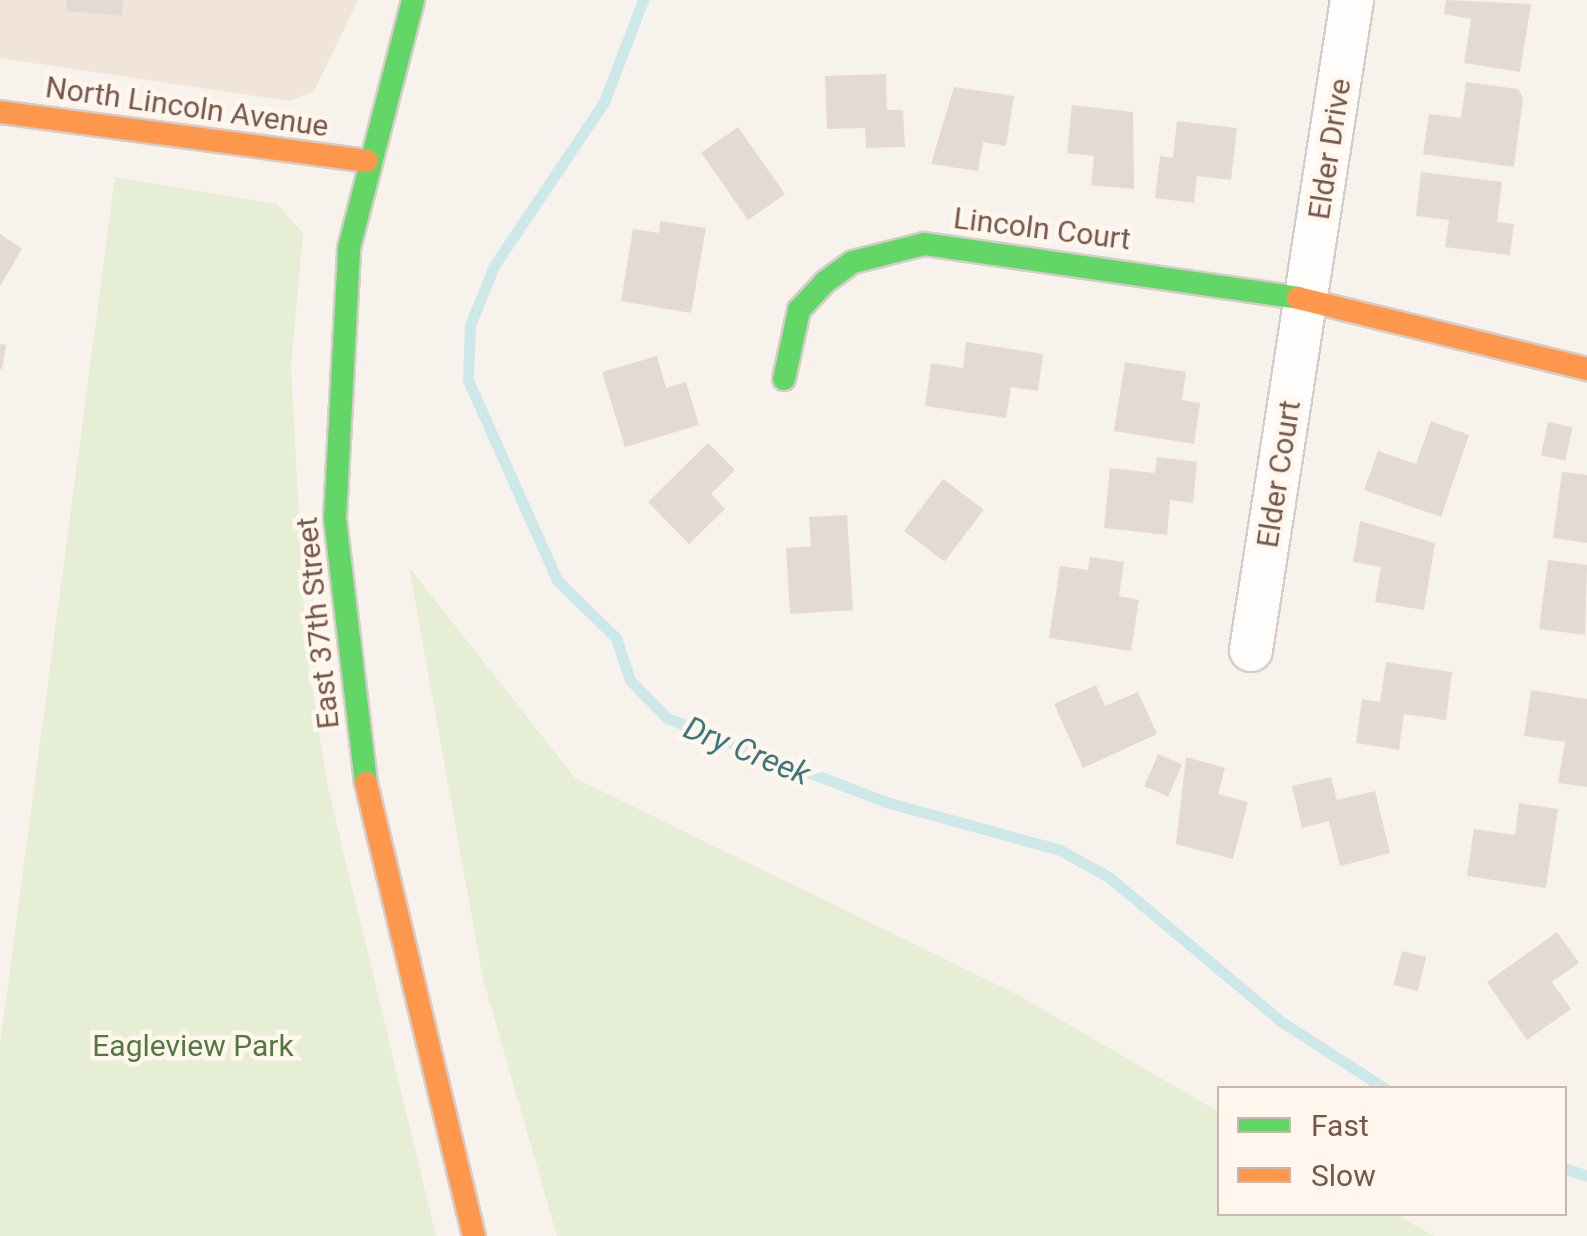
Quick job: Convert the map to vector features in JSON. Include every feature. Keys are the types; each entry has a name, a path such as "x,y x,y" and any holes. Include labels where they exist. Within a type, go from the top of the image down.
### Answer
{"street":[{"name":"East 37th Street","path":"413,0 366,162 347,267 335,518 364,774 474,1236"},
{"name":"Elder Drive","path":"1307,299 1352,0"},
{"name":"North Lincoln Avenue","path":"0,112 366,162"},
{"name":"Lincoln Court","path":"784,380 799,310 826,282 853,262 924,244 1307,299"},
{"path":"1307,299 1587,369"},
{"name":"Elder Court","path":"1251,650 1307,299"}],"shaded area":[{"path":"0,0 358,0 314,91 290,101 0,58"}],"green space":[{"name":"Eagleview Park","path":"115,177 277,204 303,233 291,366 306,648 328,788 436,1236 0,1236 0,1045"},
{"path":"409,567 575,778 1018,995 1217,1111 1217,1216 1399,1216 1434,1236 557,1236 483,979"}],"building":[{"path":"67,0 123,0 122,16 66,11"},
{"path":"1446,0 1531,4 1520,72 1464,63 1471,19 1444,14"},
{"path":"886,74 887,110 903,110 905,147 866,148 865,128 827,129 825,76"},
{"path":"1466,82 1518,89 1523,98 1514,167 1423,154 1429,114 1461,118"},
{"path":"954,87 1014,96 1006,146 983,142 978,171 931,164"},
{"path":"1072,105 1133,112 1134,189 1091,185 1094,156 1067,153"},
{"path":"1177,121 1237,128 1231,180 1197,176 1194,203 1155,198 1160,156 1173,158"},
{"path":"738,127 785,194 748,220 701,153"},
{"path":"1421,172 1502,182 1497,222 1514,224 1510,255 1445,247 1449,220 1416,216"},
{"path":"660,221 706,228 691,313 621,301 633,229 659,233"},
{"path":"0,234 22,249 0,286"},
{"path":"966,342 1043,354 1038,391 1011,387 1006,418 925,406 931,363 963,368"},
{"path":"0,344 6,345 2,369 0,369"},
{"path":"657,356 666,388 686,382 699,425 625,447 602,372"},
{"path":"1125,362 1186,372 1182,400 1200,403 1194,444 1114,431"},
{"path":"1431,421 1469,435 1441,517 1364,490 1378,451 1416,464"},
{"path":"1548,422 1572,427 1565,460 1541,455"},
{"path":"708,443 735,470 711,494 725,509 689,544 648,502"},
{"path":"1157,457 1197,462 1193,503 1170,500 1167,535 1104,528 1110,468 1155,473"},
{"path":"1562,472 1587,475 1587,543 1553,538"},
{"path":"943,479 984,510 945,562 904,531"},
{"path":"847,515 853,610 790,614 786,548 811,546 809,517"},
{"path":"1360,521 1435,543 1424,610 1375,602 1381,567 1353,562"},
{"path":"1090,557 1124,562 1119,596 1139,600 1131,651 1049,638 1060,566 1088,570"},
{"path":"1548,560 1587,565 1585,635 1539,629"},
{"path":"1386,662 1452,672 1446,720 1404,714 1399,750 1356,743 1362,699 1380,702"},
{"path":"1096,685 1105,706 1138,692 1157,734 1083,768 1054,704"},
{"path":"1531,690 1587,699 1587,787 1558,783 1565,742 1524,736"},
{"path":"1158,754 1182,764 1168,796 1144,786"},
{"path":"1186,757 1225,768 1218,794 1248,802 1233,859 1176,844"},
{"path":"1331,777 1337,800 1375,791 1390,853 1340,866 1329,821 1302,828 1292,786"},
{"path":"1519,803 1558,809 1546,888 1467,876 1474,829 1515,835"},
{"path":"1557,932 1579,963 1552,982 1571,1009 1527,1040 1487,982"},
{"path":"1402,951 1426,957 1418,991 1394,985"}],"waterway":[{"name":"Dry Creek","path":"643,0 604,102 494,266 470,325 468,380 557,580 616,638 630,680 667,718 886,802 1060,850 1109,877 1282,1022 1381,1086"},
{"name":"Dry Creek","path":"1567,1169 1587,1176"}],"traffic: fast":[{"path":"366,783 335,518 349,248 413,0"},
{"path":"784,379 799,310 825,282 853,262 924,244 1298,298"}],"traffic: slow":[{"path":"0,112 367,161"},
{"path":"1298,298 1587,369"},
{"path":"366,783 474,1236"}]}
